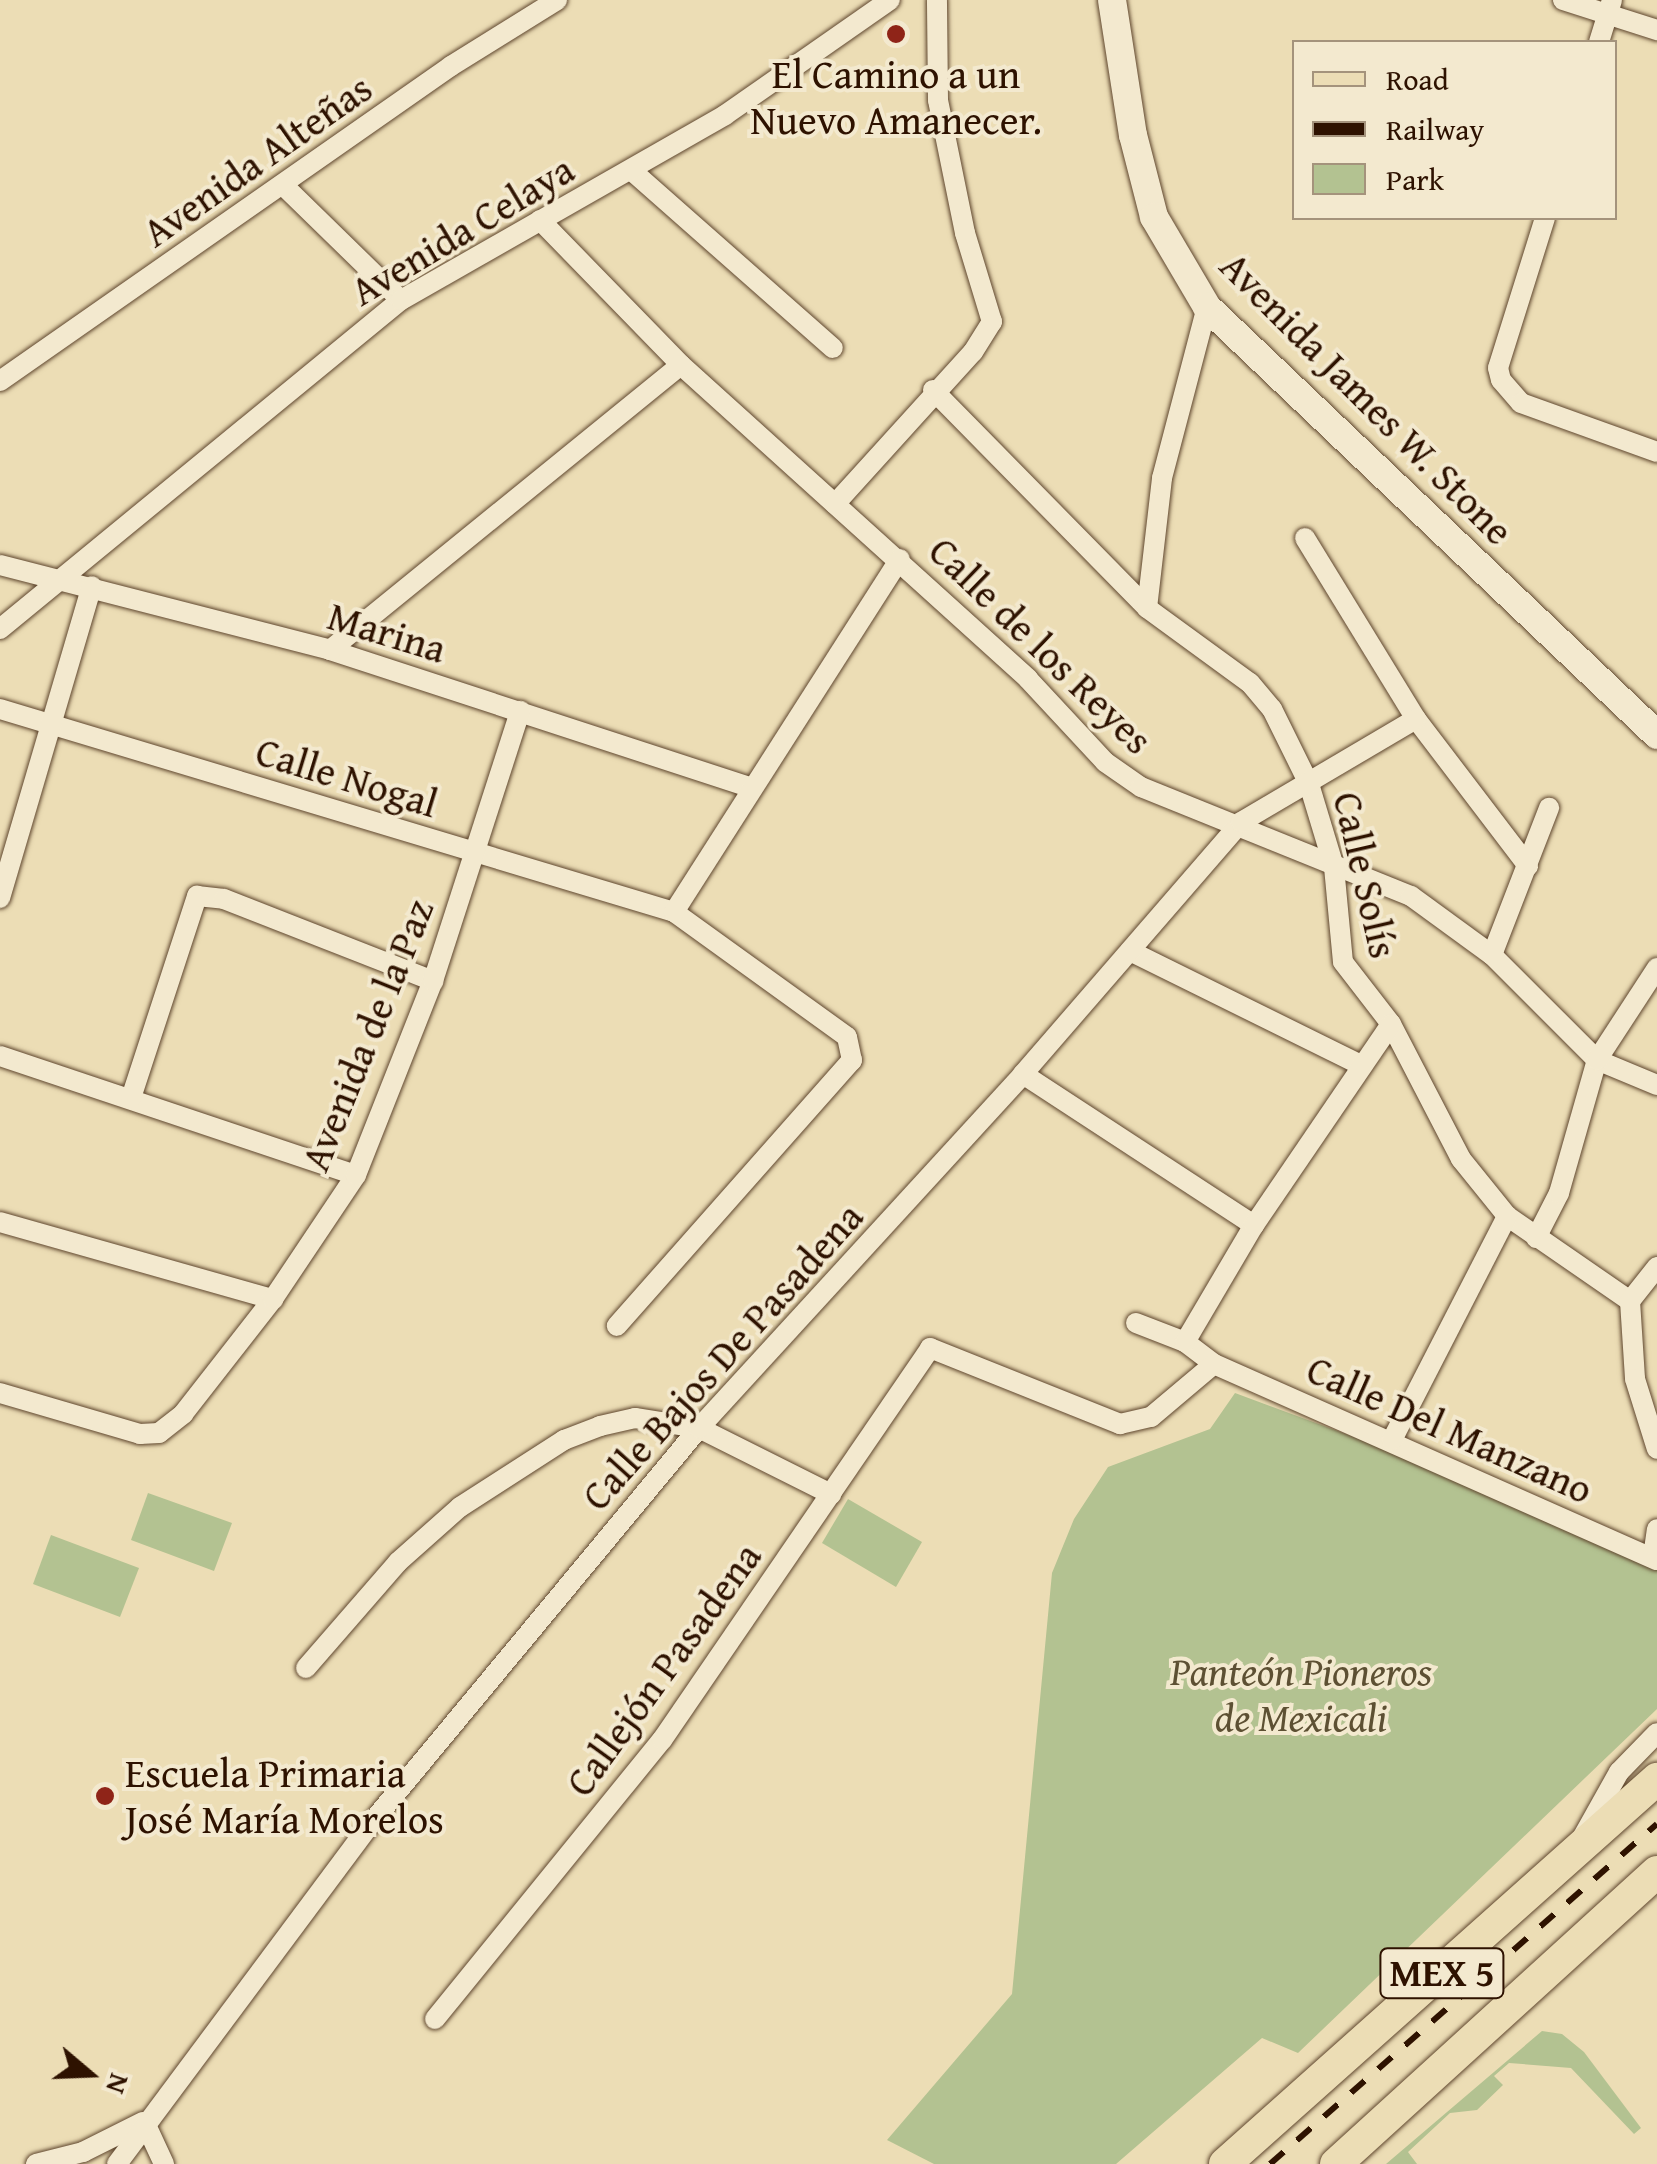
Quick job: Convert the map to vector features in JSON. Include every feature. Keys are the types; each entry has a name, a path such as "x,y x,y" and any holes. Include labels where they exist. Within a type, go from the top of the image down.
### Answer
{"main road":[{"name":"Avenida James W. Stone","path":"1112,0 1132,135 1154,217 1207,308 1657,735"},
{"name":"MEX 5","path":"1225,2164 1657,1779"},
{"name":"MEX 5","path":"1336,2164 1657,1872"}],"street":[{"name":"Avenida Alteñas","path":"0,382 451,66 557,0"},
{"name":"Avenida Celaya","path":"0,628 56,577 400,300 726,116 890,0"},
{"path":"835,504 992,322 965,232 938,100 938,0"},
{"path":"1563,0 1610,7 1657,30"},
{"path":"1599,40 1610,7"},
{"path":"632,170 833,348"},
{"path":"284,186 400,300"},
{"name":"Calle de los Reyes","path":"540,220 681,365 900,559 1028,679 1105,762 1142,787 1241,822 1334,866 1411,896 1492,954 1597,1060 1657,1086"},
{"path":"1544,220 1498,368 1508,394 1520,403 1657,452"},
{"path":"1147,608 1162,478 1207,308"},
{"path":"330,650 681,365"},
{"name":"Calle Solís","path":"933,390 1147,608 1250,683 1290,738 1309,784 1334,866 1342,962 1390,1024 1460,1159 1507,1216 1630,1301"},
{"path":"1305,538 1416,719 1528,866"},
{"path":"674,912 748,787 900,559"},
{"name":"Marina","path":"0,564 330,650 748,787"},
{"path":"0,898 92,586"},
{"name":"Calle Nogal","path":"0,709 674,912 847,1036 852,1060 617,1326"},
{"name":"Avenida de la Paz","path":"0,1393 140,1434 169,1429 273,1299 356,1175 433,981 520,711"},
{"name":"Calle Bajos De Pasadena","path":"117,2164 368,1827 699,1428 1023,1074 1241,822 1416,719"},
{"path":"1492,954 1550,808"},
{"path":"131,1098 197,896 224,899 433,981"},
{"path":"1130,951 1361,1066"},
{"path":"1536,1238 1559,1193 1597,1060 1654,972"},
{"path":"1185,1342 1254,1225 1390,1024"},
{"path":"0,1056 356,1175"},
{"path":"1023,1074 1254,1225"},
{"path":"1392,1440 1507,1216"},
{"path":"0,1222 273,1299"},
{"path":"1657,1266 1630,1301 1635,1379 1657,1448"},
{"name":"Calle Del Manzano","path":"1136,1323 1185,1342 1214,1364 1655,1558"},
{"name":"Callejón Pasadena","path":"435,2019 662,1740 930,1348 1120,1424 1151,1417 1214,1364"},
{"path":"306,1668 398,1562 460,1507 564,1440 636,1418 699,1428 831,1494"},
{"path":"1655,1558 1657,1529"},
{"path":"1574,1854 1596,1804 1657,1733"},
{"path":"150,2120 164,2164"},
{"name":"Calle Bajos De Pasadena","path":"36,2164 83,2152 150,2120"}],"green space":[{"name":"Panteón Pioneros de Mexicali","path":"1235,1393 1446,1471 1657,1568 1657,1709 1298,2053 1262,2038 1116,2164 934,2164 887,2140 1012,1994 1052,1573 1074,1519 1108,1467 1210,1429"},
{"path":"148,1493 232,1523 214,1571 131,1540"},
{"path":"848,1499 922,1542 896,1587 822,1543"},
{"path":"51,1535 139,1568 120,1617 33,1584"},
{"path":"1542,2031 1562,2034 1584,2052 1641,2128 1634,2134 1571,2068 1509,2063 1494,2076 1503,2085 1477,2110 1450,2113 1408,2152 1417,2164 1386,2164"}],"railway":[{"path":"1270,2164 1657,1824"}],"place":[{"name":"El Camino a un Nuevo Amanecer.","path":"896,34"},
{"name":"Escuela Primaria José María Morelos","path":"105,1796"}]}
